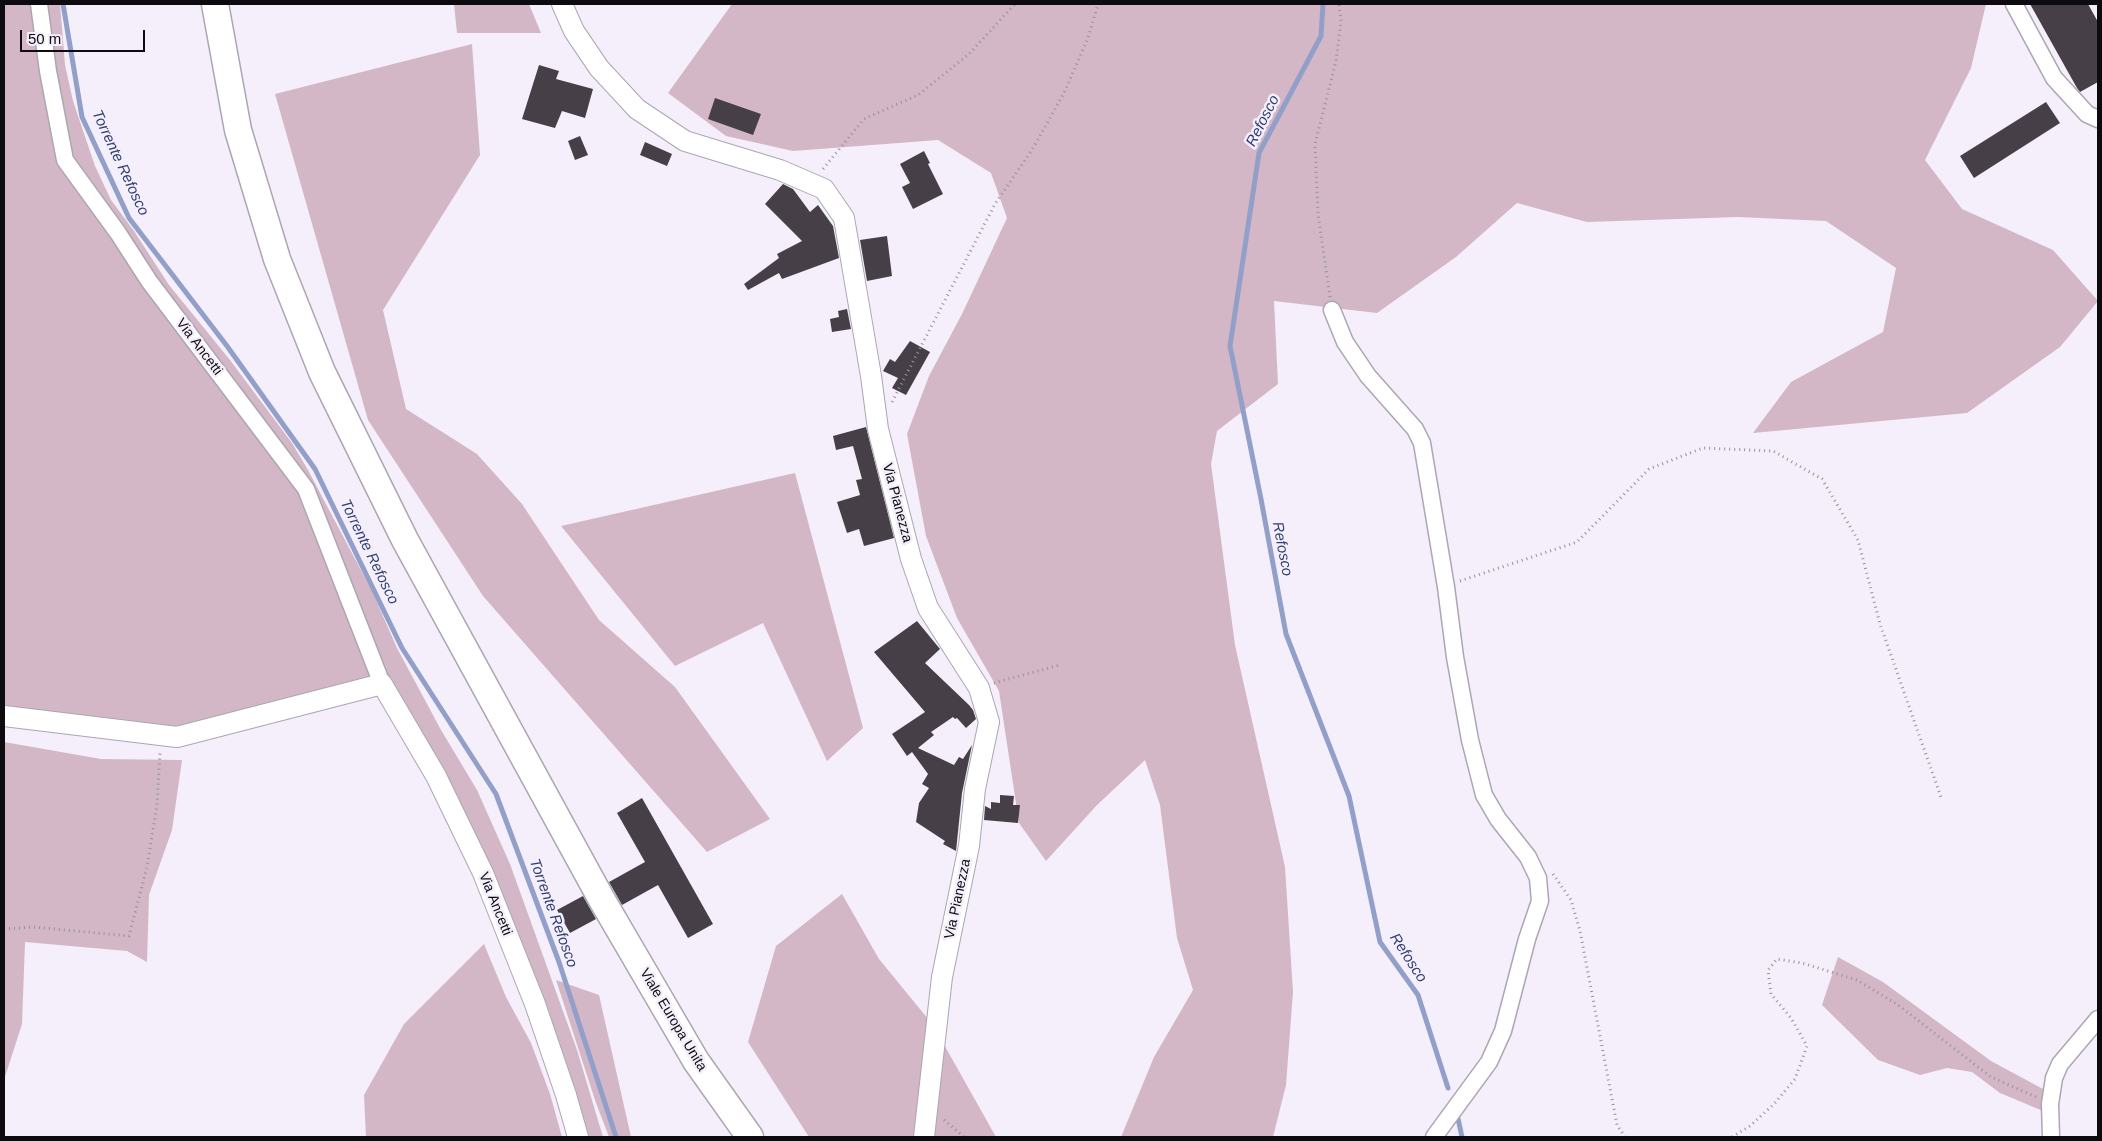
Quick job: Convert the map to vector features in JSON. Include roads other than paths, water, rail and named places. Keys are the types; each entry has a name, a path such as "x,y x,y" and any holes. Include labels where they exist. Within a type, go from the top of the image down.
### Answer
{"highway":[{"name":"Viale Europa Unita","path":"215,4 238,130 277,259 322,372 410,548 602,900 696,1061 750,1137"}],"street":[{"name":"Via Ancetti","path":"39,4 48,71 65,160 118,233 149,280 306,489 382,684 436,776 483,873 535,1004 566,1094 578,1137"},
{"name":"Via Pianezza","path":"562,4 574,31 599,68 637,109 685,141 780,170 824,189 844,218 871,376 878,429 912,559 928,608 980,688 989,722 975,789 970,846 942,977 924,1137"},
{"path":"2014,4 2054,78 2087,114 2098,119"},
{"path":"1332,310 1344,342 1368,376 1415,429 1422,443 1446,587 1455,657 1484,795 1498,819 1528,856 1538,878 1540,901 1527,939 1502,1031 1489,1062 1434,1137"},
{"path":"4,716 177,737 382,684"},
{"path":"2051,1137 2050,1104 2054,1078 2060,1064 2098,1019"}],"waterway":[{"name":"Torrente Refosco","path":"63,4 82,117 129,218 227,346 315,469 402,648 496,794 559,962 616,1137"},
{"name":"Refosco","path":"1323,4 1321,36 1259,153 1230,346 1286,634 1349,796 1380,942 1418,995 1448,1088"},
{"name":"Refosco","path":"1457,1114 1462,1137"}]}
